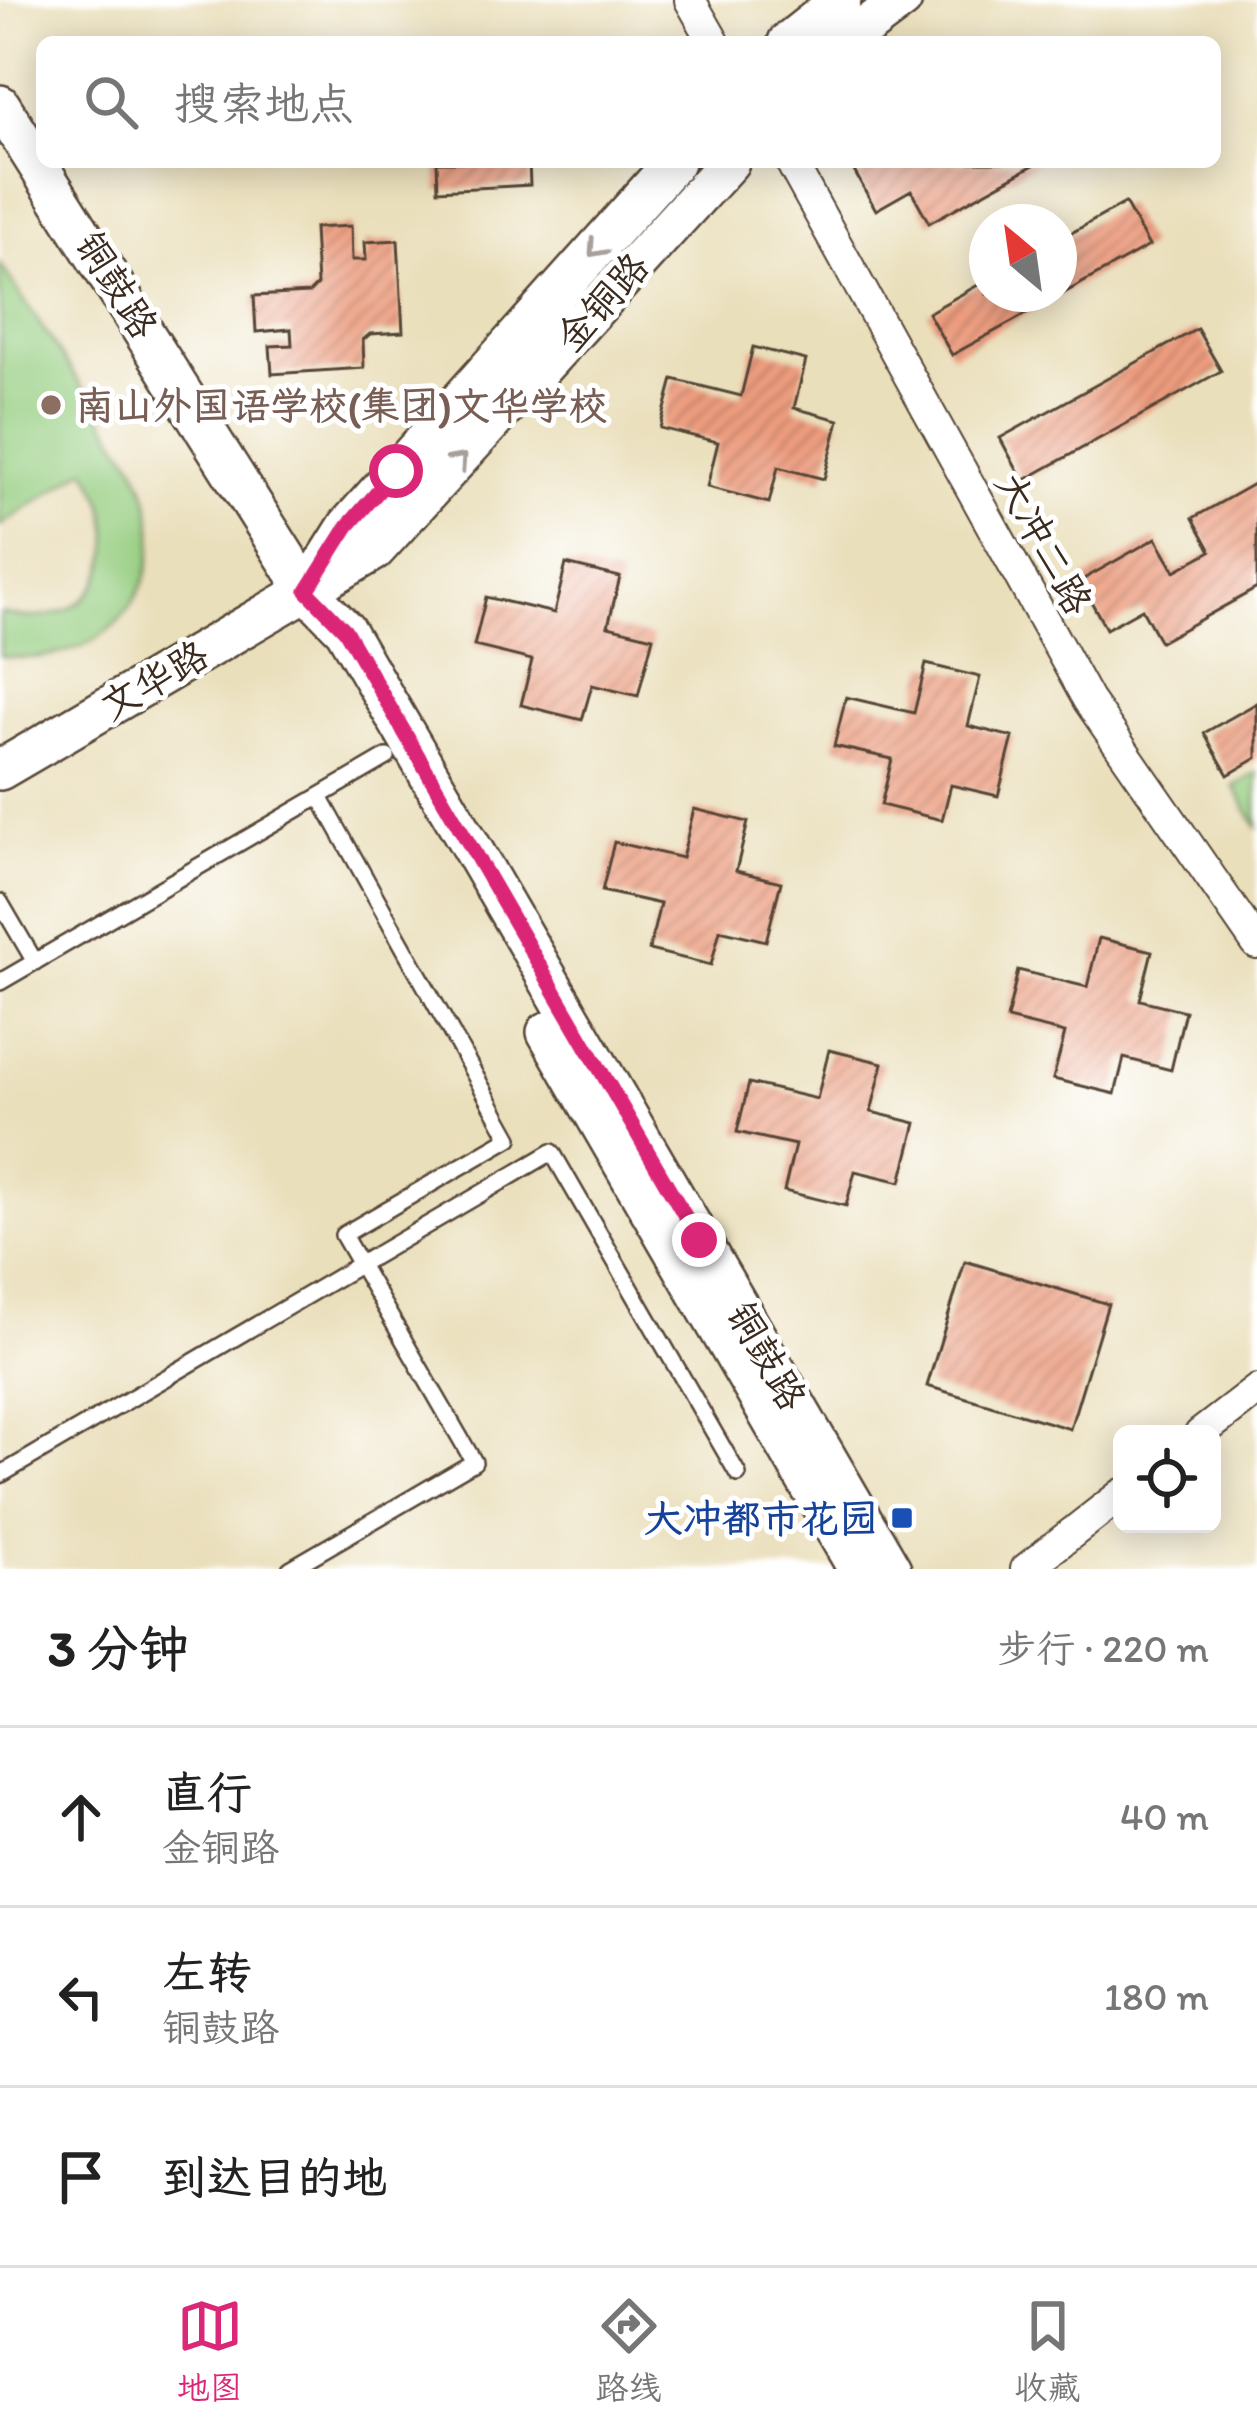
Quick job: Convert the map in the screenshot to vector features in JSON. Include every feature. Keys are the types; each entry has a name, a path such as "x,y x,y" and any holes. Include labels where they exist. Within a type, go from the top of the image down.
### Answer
{"main road":[{"path":"796,36 841,0"},
{"path":"854,36 902,0"},
{"name":"铜鼓路","path":"0,105 36,162"},
{"name":"铜鼓路","path":"40,168 307,591 345,630 891,1569"},
{"name":"金铜路","path":"307,591 348,526 669,168"},
{"name":"金铜路","path":"307,591 374,551 724,168"},
{"name":"铜鼓路","path":"307,591 323,645 858,1569"},
{"name":"文华路","path":"0,770 307,591"}],"street":[{"path":"690,0 711,36"},
{"name":"大冲二路","path":"794,168 1088,700 1257,944"},
{"path":"1212,1425 1257,1390"},
{"path":"1026,1569 1113,1501"}],"lane":[{"path":"0,982 387,757"},
{"path":"290,1569 474,1462 343,1235 509,1138 320,797"},
{"path":"0,902 34,962"},
{"path":"0,1475 553,1152 738,1474"}],"green space":[{"path":"0,264 135,466 149,504 152,542 146,576 130,606 107,631 77,648 41,657 0,656 0,613 34,617 62,612 84,598 99,578 107,554 108,527 101,498 86,469 0,526"},
{"path":"1257,773 1257,827 1234,786"}],"building":[{"path":"437,168 529,168 530,185 438,190"},
{"path":"852,168 1028,168 929,223 911,190 876,210"},
{"path":"1125,203 1149,246 1077,286 1077,230"},
{"path":"351,226 352,260 366,260 365,242 398,240 403,332 370,334 363,340 364,368 272,374 270,346 292,345 291,329 256,332 254,296 309,293 317,285 314,228"},
{"path":"969,290 969,312 1030,312 952,355 928,313"},
{"path":"1197,329 1221,371 1023,481 1000,438"},
{"path":"753,347 806,360 794,408 839,420 824,479 778,467 769,503 707,487 718,442 660,428 673,379 741,396"},
{"path":"1257,482 1257,588 1160,642 1142,609 1106,629 1080,581 1156,538 1175,571 1211,551 1193,518"},
{"path":"566,564 620,577 608,626 653,637 638,696 592,685 582,720 521,705 532,660 474,646 486,597 554,613"},
{"path":"926,664 980,677 968,726 1013,737 998,796 951,785 942,820 881,805 892,759 834,746 846,697 914,713"},
{"path":"1257,703 1257,758 1228,775 1204,733"},
{"path":"694,809 748,822 736,871 781,882 766,941 720,930 711,965 649,950 660,904 602,891 614,842 682,858"},
{"path":"1099,938 1152,951 1140,1000 1185,1011 1171,1070 1124,1058 1115,1094 1053,1079 1065,1033 1007,1019 1018,970 1087,987"},
{"path":"829,1050 883,1063 871,1112 916,1123 901,1182 855,1171 846,1206 784,1191 795,1145 737,1132 749,1083 817,1099"},
{"path":"965,1261 1108,1304 1070,1429 927,1386"}],"place":[{"name":"南山外国语学校(集团)文华学校","path":"51,405"},
{"name":"大冲都市花园","path":"902,1518"}],"route":[{"path":"396,471 348,526 307,591 345,630 699,1240"}]}
